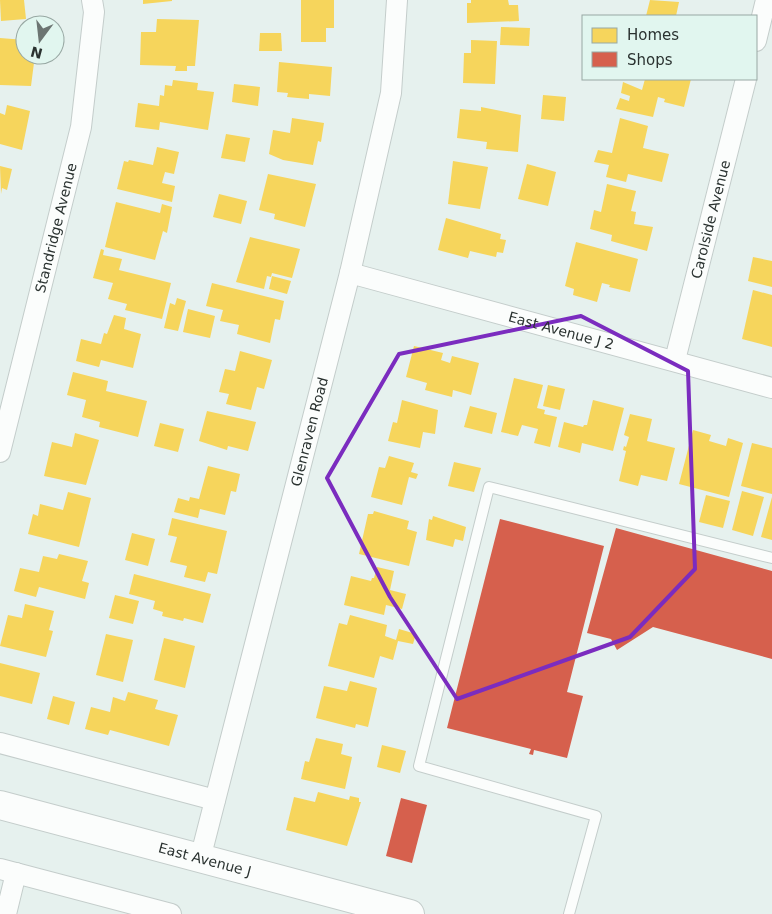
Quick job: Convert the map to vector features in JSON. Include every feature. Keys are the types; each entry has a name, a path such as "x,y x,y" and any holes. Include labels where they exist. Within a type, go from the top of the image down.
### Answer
{"main road":[{"name":"East Avenue J","path":"0,805 200,859 374,910 410,914"}],"street":[{"name":"Standridge Avenue","path":"0,452 81,127 94,12 92,0"},
{"name":"Glenraven Road","path":"200,859 350,273 391,93 397,0"},
{"path":"757,36 766,0"},
{"name":"Carolside Avenue","path":"675,360 746,80"},
{"name":"East Avenue J 2","path":"350,273 675,360 772,388"},
{"path":"0,743 215,800"},
{"path":"6,914 8,871 171,914"}],"lane":[{"path":"569,914 596,816 419,766 489,487 772,558"}],"highlighted area":[{"path":"581,316 688,371 695,569 630,637 457,699 390,597 327,478 399,354"}],"building: Homes":[{"path":"0,0 24,0 26,15 15,15 15,20 1,21"},
{"path":"143,0 172,0 172,1 143,4"},
{"path":"301,0 334,0 334,28 326,28 326,42 301,42"},
{"path":"471,0 508,0 509,5 518,5 519,21 467,23 467,3 471,3"},
{"path":"650,0 679,2 676,15 646,15"},
{"path":"157,19 199,20 195,66 187,66 187,71 175,71 176,66 140,65 141,32 156,32"},
{"path":"501,27 530,28 529,46 500,45"},
{"path":"260,33 281,33 282,51 259,51"},
{"path":"0,38 15,39 15,65 34,65 31,86 0,85"},
{"path":"471,40 497,41 495,84 463,83 464,53 471,53"},
{"path":"279,62 332,67 330,96 309,94 309,99 287,97 288,93 277,92"},
{"path":"173,80 198,83 197,90 214,92 208,130 160,122 159,130 135,127 138,103 159,106 160,95 164,96 165,85 172,86"},
{"path":"645,80 691,80 684,107 664,102 665,99 658,97 653,117 616,109 620,98 629,101 630,96 621,93 623,82 642,90"},
{"path":"234,84 260,87 258,106 232,102"},
{"path":"543,95 566,97 564,121 541,119"},
{"path":"7,105 30,111 22,150 0,144 0,113 5,115"},
{"path":"481,107 521,115 518,152 486,149 487,142 457,138 460,109 481,111"},
{"path":"292,118 324,123 321,142 318,141 313,165 283,160 269,154 273,130 290,133"},
{"path":"620,118 648,126 643,148 669,154 662,182 628,174 626,182 606,177 609,165 594,162 598,150 612,153"},
{"path":"226,134 250,138 245,162 221,158"},
{"path":"157,147 179,152 174,174 165,172 162,183 175,186 172,202 117,189 124,161 128,162 129,160 153,165"},
{"path":"453,161 488,167 480,209 448,204"},
{"path":"527,164 556,172 548,206 518,199"},
{"path":"0,166 12,169 7,190 2,188 1,194"},
{"path":"268,174 316,184 305,227 274,219 275,214 259,210"},
{"path":"607,184 636,191 631,211 636,212 634,224 653,227 647,251 611,241 612,235 590,229 594,210 601,212"},
{"path":"219,194 247,201 241,224 213,217"},
{"path":"116,202 160,213 162,204 172,207 167,233 163,231 155,260 105,247"},
{"path":"446,218 501,234 500,239 506,240 503,253 497,252 496,257 470,251 468,258 438,250"},
{"path":"250,237 300,249 292,278 272,273 271,277 267,276 264,289 236,282"},
{"path":"576,242 638,259 630,292 609,287 610,285 602,283 597,302 573,295 574,289 565,286"},
{"path":"101,249 104,250 103,255 122,259 119,270 171,283 162,319 125,310 127,304 108,299 113,283 93,278"},
{"path":"753,257 772,261 772,287 748,281"},
{"path":"272,276 291,281 287,294 269,289"},
{"path":"212,283 284,301 280,320 275,319 270,343 237,334 239,325 220,321 223,310 206,306"},
{"path":"753,290 772,295 772,347 742,339"},
{"path":"177,298 186,301 178,331 164,328 170,303 175,305"},
{"path":"188,309 215,316 210,338 183,332"},
{"path":"114,315 126,318 124,329 141,334 133,368 101,360 99,367 76,361 81,339 101,344 104,333 107,334"},
{"path":"414,346 443,353 441,360 450,363 452,356 479,363 471,395 453,390 452,397 425,390 427,383 406,377"},
{"path":"240,351 272,360 264,389 257,387 251,410 226,404 229,394 219,392 225,369 235,371"},
{"path":"73,372 108,381 106,391 147,401 138,437 99,427 100,422 82,417 86,400 67,395"},
{"path":"514,378 543,385 537,408 545,410 544,414 557,417 550,447 534,443 538,429 522,425 518,436 501,432"},
{"path":"548,385 565,389 560,410 543,406"},
{"path":"402,400 438,410 435,434 423,432 420,448 388,441 393,422 397,423"},
{"path":"593,400 624,408 613,451 582,443 580,453 558,447 564,422 583,427 587,425"},
{"path":"470,406 497,413 492,434 464,427"},
{"path":"207,411 256,422 248,451 228,446 227,450 199,441"},
{"path":"630,414 652,419 647,441 675,448 667,481 641,475 638,486 619,481 626,451 623,450 629,437 624,435"},
{"path":"160,423 184,429 178,452 154,446"},
{"path":"693,430 711,435 709,441 726,446 728,438 743,443 729,497 679,484"},
{"path":"75,433 99,440 86,485 44,476 52,442 72,447"},
{"path":"752,443 772,448 772,494 741,486"},
{"path":"389,456 414,463 411,472 418,474 416,479 409,477 402,505 371,497 379,467 385,468"},
{"path":"454,462 481,468 474,492 448,486"},
{"path":"208,466 240,474 236,492 231,491 225,515 200,509 198,518 174,512 178,498 189,501 190,497 199,499"},
{"path":"742,491 764,497 753,536 732,530"},
{"path":"68,492 91,498 79,547 28,534 33,514 38,516 40,504 63,510"},
{"path":"706,495 730,501 723,528 699,522"},
{"path":"772,497 772,540 761,537"},
{"path":"374,511 409,521 407,529 417,532 409,566 359,554 368,514 373,514"},
{"path":"433,516 466,527 463,541 455,539 453,547 426,540 429,519 432,520"},
{"path":"172,518 227,531 217,574 208,572 205,582 184,577 187,566 170,562 177,537 168,535"},
{"path":"132,533 155,539 148,566 125,560"},
{"path":"59,554 88,561 82,581 89,583 85,599 39,587 36,597 14,591 20,568 39,572 43,556 57,559"},
{"path":"377,567 394,571 390,590 406,594 402,609 386,605 384,615 344,605 351,576 371,581 374,578"},
{"path":"134,574 211,594 203,623 184,618 183,621 162,616 163,612 153,609 155,601 129,594"},
{"path":"115,595 139,601 133,624 109,618"},
{"path":"25,604 54,611 49,630 53,631 46,657 0,646 8,615 22,618"},
{"path":"350,615 387,625 385,636 396,640 399,629 416,634 413,644 398,641 393,660 380,656 374,678 328,666 339,623 347,625"},
{"path":"106,634 133,640 123,682 96,675"},
{"path":"164,638 195,646 185,688 154,680"},
{"path":"0,663 40,673 32,704 0,696"},
{"path":"350,681 377,688 368,727 356,724 355,728 316,718 324,686 347,691"},
{"path":"128,692 158,700 155,709 178,715 169,746 110,730 108,735 85,729 91,707 110,712 113,697 125,701"},
{"path":"53,696 75,702 69,725 47,719"},
{"path":"316,738 343,744 341,754 352,757 345,789 301,779 305,761 309,762"},
{"path":"382,745 406,751 400,773 377,767"},
{"path":"318,792 349,800 350,796 359,798 359,802 361,802 347,846 286,830 294,797 315,802"}],"building: Shops":[{"path":"500,519 604,546 567,692 583,696 567,758 534,750 533,755 529,754 531,749 447,728"},
{"path":"616,528 772,571 772,659 653,627 617,650 611,639 587,633"},
{"path":"401,798 427,805 412,863 386,856"}]}
